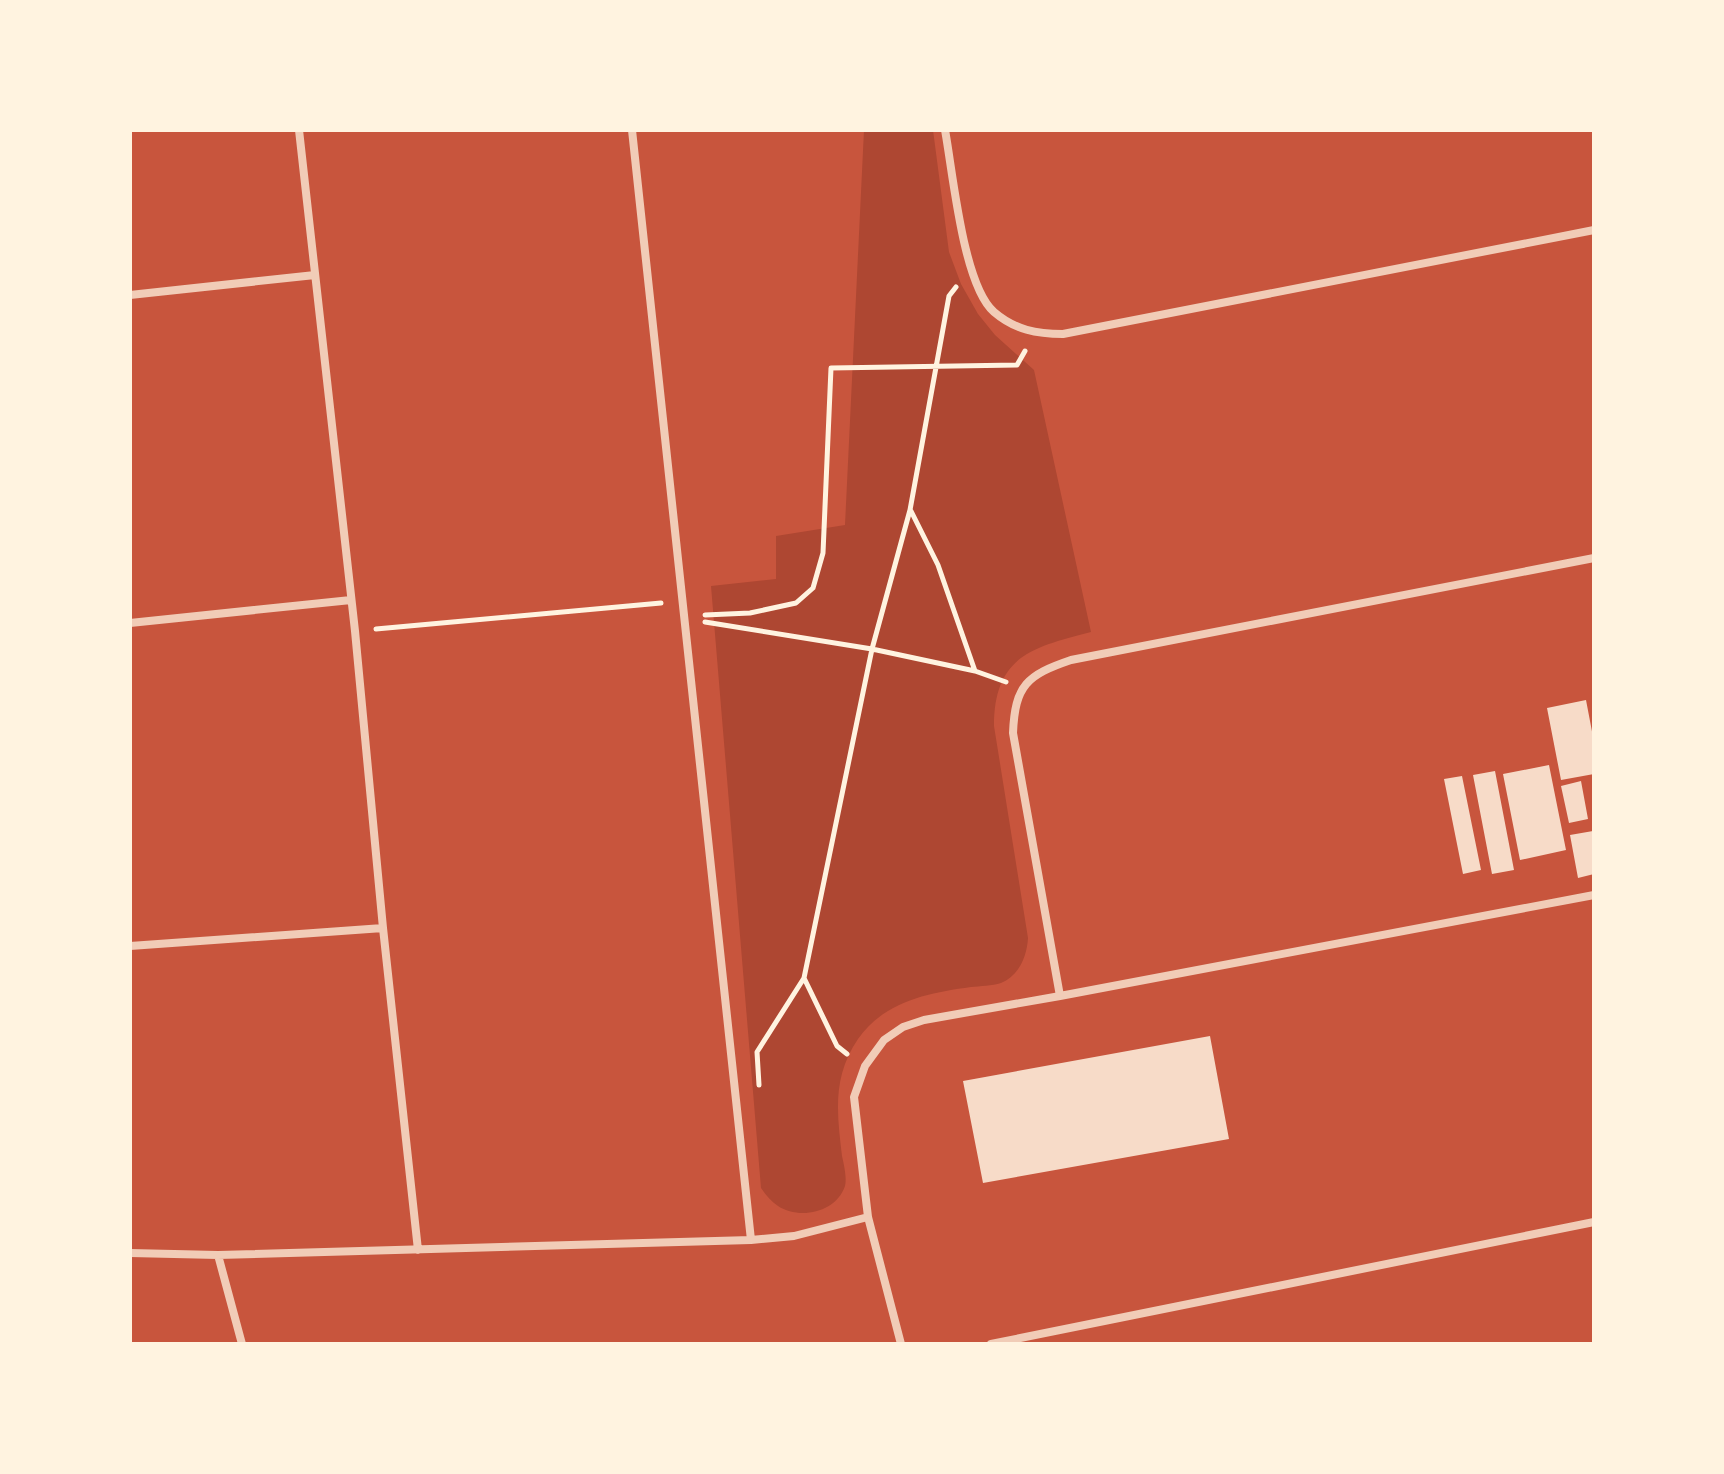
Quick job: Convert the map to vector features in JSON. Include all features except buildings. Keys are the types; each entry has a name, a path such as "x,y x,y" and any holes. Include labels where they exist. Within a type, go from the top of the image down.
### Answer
{"street":[{"path":"299,130 355,631 418,1250"},
{"path":"632,130 751,1240"},
{"path":"945,130 969,269 992,311 1017,327 1037,334 1063,334 1594,230"},
{"path":"130,295 315,275"},
{"path":"1060,996 1013,733 1014,705 1022,688 1044,669 1071,660 1594,558"},
{"path":"130,623 351,600"},
{"path":"901,1344 868,1217 854,1097 865,1066 884,1040 903,1027 987,1007 1060,996 1594,895"},
{"path":"130,946 383,928"},
{"path":"130,1253 218,1255 751,1240 794,1236 868,1217"},
{"path":"991,1344 1594,1222"},
{"path":"218,1255 242,1344"}],"path":[{"path":"760,1099 757,1052 804,978 872,649 910,510 949,296 969,269"},
{"path":"697,616 750,613 796,603 813,588 823,553 831,368 1017,365 1037,334"},
{"path":"910,510 938,565 975,671"},
{"path":"355,631 695,601 698,621 872,649 975,671 1022,688"},
{"path":"804,978 837,1046 865,1066"}],"shaded area":[{"path":"864,130 933,130 949,252 961,284 978,314 995,335 1034,370 1091,632 1052,643 1021,658 1001,683 996,702 994,726 1028,938 1021,965 1013,976 1001,983 923,996 894,1007 869,1026 850,1053 840,1082 838,1111 845,1186 834,1202 825,1208 796,1213 778,1206 761,1188 711,586 776,579 776,536 845,525"}]}
